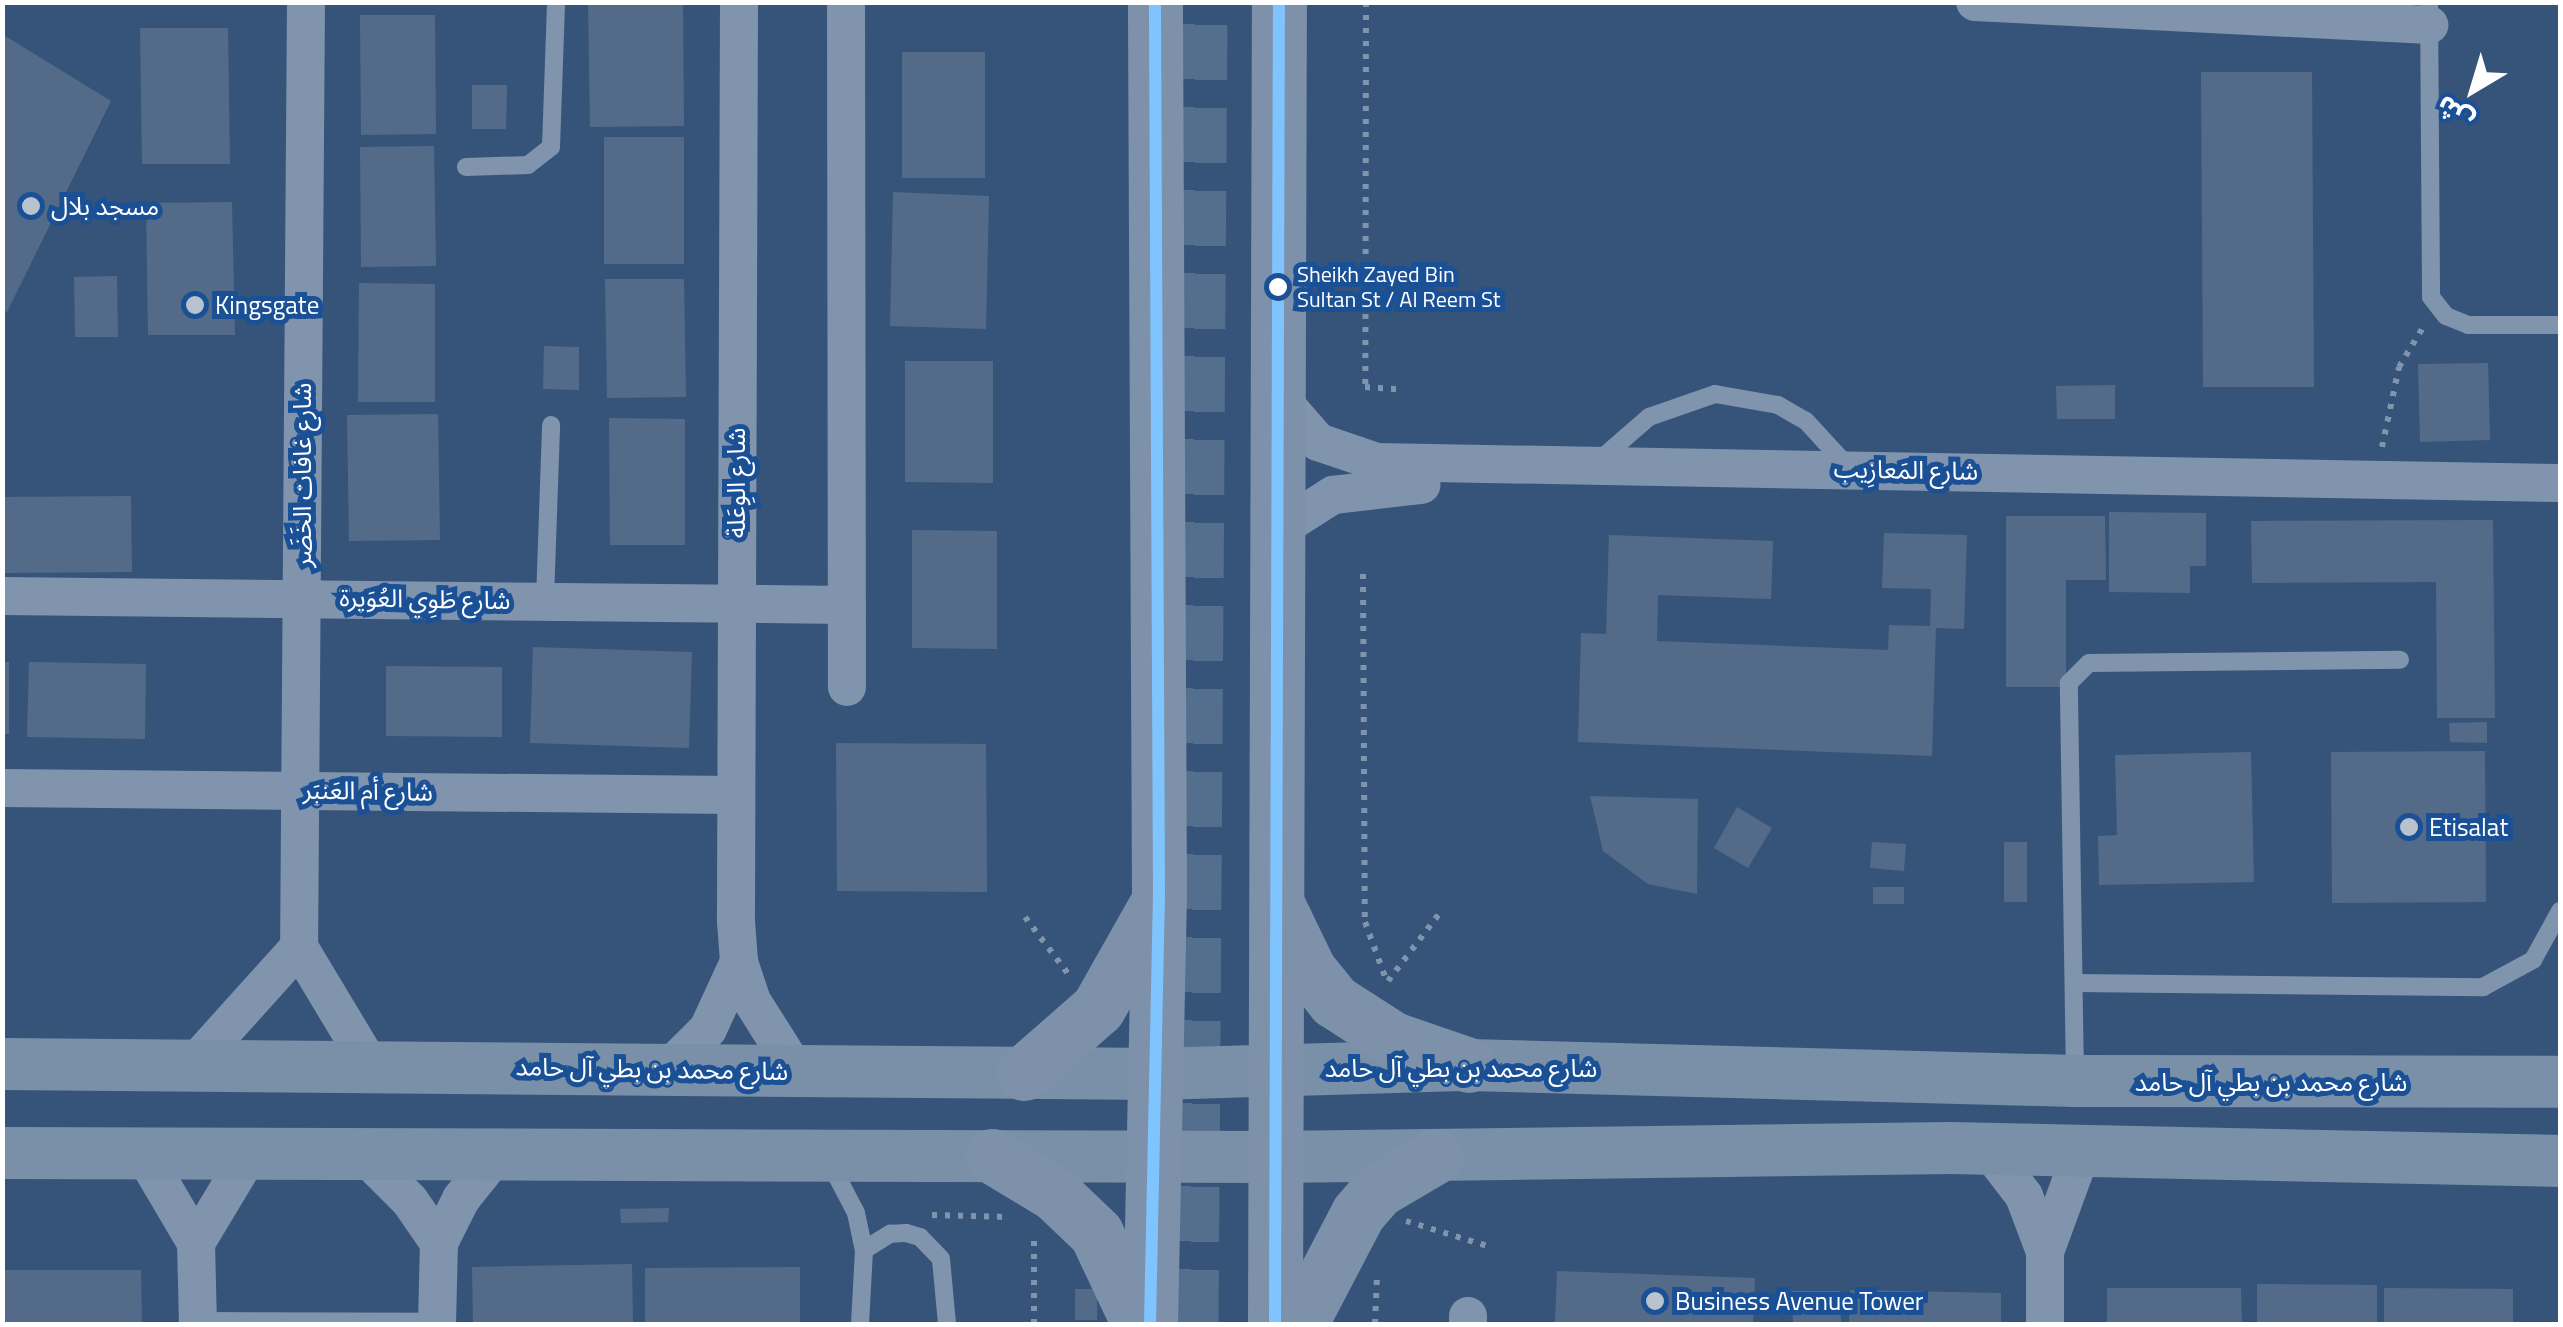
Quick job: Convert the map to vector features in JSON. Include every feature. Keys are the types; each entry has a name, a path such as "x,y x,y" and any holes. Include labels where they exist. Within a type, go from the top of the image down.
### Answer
{"main road":[{"path":"1150,1324 1157,1156 1159,898 1155,2"},
{"path":"1275,1324 1279,2"},
{"path":"1274,896 1309,970 1334,1000 1393,1040 1469,1065"},
{"path":"1024,1073 1098,1008 1125,970 1159,898"},
{"path":"992,1156 1084,1220 1110,1254 1138,1324"},
{"path":"1300,1324 1358,1213 1392,1180 1436,1156"}],"street":[{"name":"شارع غافات الخَضَر","path":"299,947 297,790 306,2"},
{"name":"شارع الوِعَلة","path":"739,2 734,795 739,962 761,1020 796,1070"},
{"path":"846,2 848,687"},
{"path":"1975,2 2429,14"},
{"name":"شارع المَعازِيب","path":"1278,396 1318,442 1356,459 2560,483"},
{"path":"1276,540 1312,505 1357,488 1493,484"},
{"name":"شارع طَوِي العُوَيرة","path":"2,596 847,605"},
{"name":"شارع أم العَنبَر","path":"2,788 734,795"},
{"path":"192,1066 299,947 371,1067"},
{"name":"شارع الوِعَلة","path":"669,1068 718,1014 739,962"},
{"path":"2478,1082 2560,1042"},
{"name":"شارع محمد بن بطي آل حامد","path":"2,1064 1158,1074 1469,1065 2075,1081 2560,1082"},
{"path":"1988,1148 2024,1196 2045,1252"},
{"path":"2,1152 1274,1157 1988,1148 2560,1161"},
{"path":"2045,1324 2045,1252 2082,1151"},
{"path":"144,1153 196,1243 198,1323"},
{"path":"196,1243 250,1153"},
{"path":"363,1154 410,1201 439,1242"},
{"path":"437,1323 439,1242 461,1199 497,1154"}],"lane":[{"path":"466,167 528,166 551,146 556,2"},
{"path":"2429,14 2427,274 2437,307 2457,322 2560,325"},
{"path":"1595,464 1649,416 1715,394 1778,405 1806,421 1849,468"},
{"path":"545,600 551,425"},
{"path":"2075,1081 2068,683 2089,663 2400,660"},
{"path":"2075,982 2483,986 2533,960 2560,911"},
{"path":"824,1155 856,1213 864,1250 860,1324"},
{"path":"864,1250 890,1234 920,1237 933,1246 946,1274 947,1324"},
{"path":"198,1323 437,1323"}],"path":[{"path":"1366,2 1365,387 1404,390"},
{"path":"2377,481 2399,367 2437,307"},
{"path":"1363,574 1365,922 1387,982"},
{"path":"1379,992 1439,914"},
{"path":"1025,918 1078,986"},
{"path":"856,1213 1015,1217"},
{"path":"1358,1213 1491,1246"},
{"path":"1034,1218 1034,1324"},
{"path":"1375,1285 1375,1324"}],"building":[{"path":"588,2 683,2 684,126 590,127"},
{"path":"360,15 435,15 436,134 361,135"},
{"path":"140,28 228,28 230,164 142,164"},
{"name":"مسجد بلال","path":"2,34 111,101 7,312 2,310"},
{"path":"902,52 985,52 985,178 902,178"},
{"path":"2201,72 2312,72 2314,387 2203,387"},
{"path":"472,85 507,85 506,129 472,129"},
{"path":"604,137 684,137 684,264 604,264"},
{"path":"434,146 436,266 361,267 360,147"},
{"path":"893,192 989,196 986,329 890,326"},
{"path":"232,202 235,335 148,335 146,203"},
{"path":"117,276 118,337 75,337 74,277"},
{"path":"605,279 684,279 686,397 607,398"},
{"path":"359,283 435,284 435,402 358,402"},
{"path":"544,346 579,347 579,390 543,389"},
{"path":"905,361 993,361 993,483 905,482"},
{"path":"2488,363 2490,440 2420,442 2418,364"},
{"path":"2115,385 2115,419 2057,419 2056,386"},
{"path":"438,414 440,540 349,541 347,415"},
{"path":"609,418 685,419 685,545 610,545"},
{"path":"131,496 132,572 2,573 2,497"},
{"path":"2109,512 2206,513 2206,566 2190,566 2190,593 2109,592"},
{"path":"2006,516 2105,516 2106,580 2066,580 2066,687 2006,687"},
{"path":"2493,520 2495,718 2437,718 2436,582 2252,583 2251,521"},
{"path":"912,530 997,531 997,649 912,648"},
{"path":"1884,533 1967,535 1964,629 1936,628 1932,756 1578,742 1581,633 1606,634 1609,535 1773,541 1771,599 1658,595 1657,641 1888,650 1889,625 1930,626 1931,589 1882,588"},
{"path":"533,647 692,652 689,748 530,743"},
{"path":"2,662 9,662 9,734 2,734"},
{"path":"29,662 146,664 145,739 27,737"},
{"path":"386,666 502,667 502,737 386,736"},
{"path":"2487,722 2487,743 2450,742 2449,723"},
{"path":"836,743 986,744 987,892 837,891"},
{"name":"Etisalat","path":"2485,751 2486,902 2332,903 2331,752"},
{"path":"2251,752 2254,882 2099,885 2098,836 2117,835 2115,755"},
{"path":"1590,796 1698,799 1697,894 1648,884 1603,851"},
{"path":"1737,807 1772,828 1748,868 1714,848"},
{"path":"1872,842 1906,844 1904,871 1870,868"},
{"path":"2004,842 2027,842 2027,902 2004,902"},
{"path":"1873,887 1904,887 1904,904 1873,904"},
{"path":"669,1208 668,1222 621,1223 620,1209"},
{"path":"632,1264 633,1324 473,1324 472,1267"},
{"path":"800,1267 800,1324 645,1324 645,1268"},
{"path":"2,1270 141,1270 142,1324 2,1324"},
{"name":"Business Avenue Tower","path":"1557,1271 1755,1278 1753,1324 1555,1324"},
{"path":"2257,1284 2377,1285 2377,1324 2257,1324"},
{"path":"2107,1288 2241,1288 2242,1324 2107,1324"},
{"path":"2384,1288 2513,1289 2513,1324 2384,1324"},
{"path":"1075,1289 1097,1289 1097,1320 1075,1320"},
{"path":"1850,1290 2001,1293 2001,1324 1849,1324"},
{"path":"1792,1291 1840,1291 1841,1324 1793,1324"}],"tunnel":[{"path":"1191,1324 1200,2"}],"transit line":[{"path":"1150,1324 1159,897 1155,2"},
{"path":"1275,1324 1279,2"}],"place":[{"name":"مسجد بلال","path":"31,206"},
{"name":"Sheikh Zayed Bin Sultan St / Al Reem St","path":"1278,287"},
{"name":"Kingsgate","path":"195,305"},
{"name":"Etisalat","path":"2409,827"},
{"name":"Business Avenue Tower","path":"1655,1301"}]}
